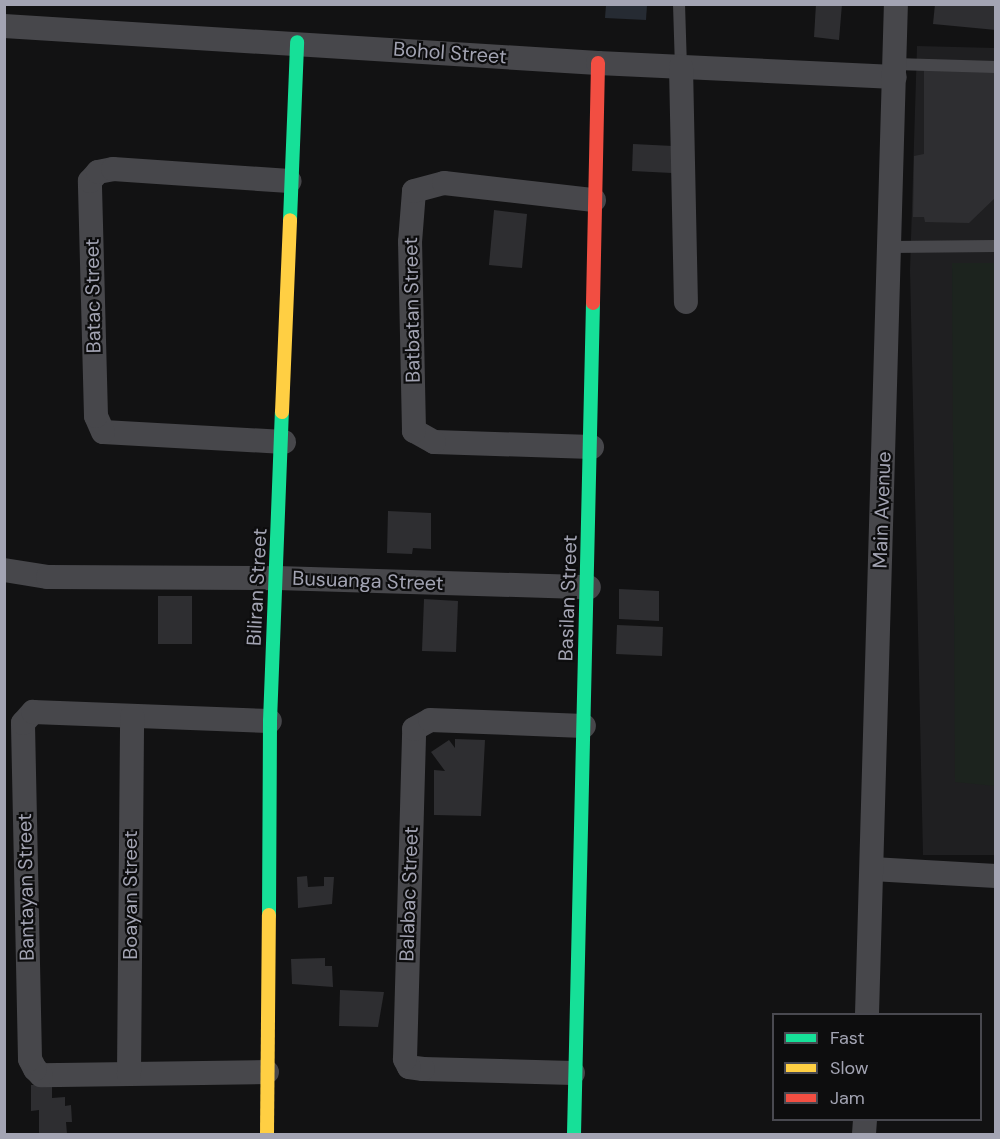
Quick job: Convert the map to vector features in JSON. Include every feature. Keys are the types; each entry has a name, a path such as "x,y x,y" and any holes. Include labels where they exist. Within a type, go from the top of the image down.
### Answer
{"street":[{"name":"Main Avenue","path":"867,1013 896,4"},
{"name":"Bohol Street","path":"4,26 297,42 598,63 895,71"},
{"name":"Biliran Street","path":"267,1134 270,721 284,442 290,181 297,42"},
{"name":"Basilan Street","path":"574,1134 573,1073 589,587 598,63"},
{"path":"681,67 686,302"},
{"name":"Batac Street","path":"284,442 103,432 96,416 90,180 98,172 113,169 290,181"},
{"name":"Batbatan Street","path":"592,447 434,442 414,431 410,242 414,190 444,183 594,200"},
{"name":"Busuanga Street","path":"4,570 48,577 277,578 589,587"},
{"name":"Bantayan Street","path":"267,1072 41,1075 30,1059 23,723 33,712 270,721"},
{"name":"Boayan Street","path":"129,1074 132,716"},
{"name":"Balabac Street","path":"573,1073 423,1069 409,1067 405,1059 414,729 430,720 584,726"},
{"path":"872,869 996,876"}],"lane":[{"path":"679,4 681,67"},
{"path":"895,71 996,67"},
{"path":"890,247 996,246"}],"shaded area":[{"path":"606,5 647,5 646,20 605,18"},
{"path":"917,46 995,48 995,855 923,855 910,270"},
{"path":"952,263 995,263 995,786 955,782"}],"building":[{"path":"816,4 842,4 839,40 814,37"},
{"path":"935,4 996,4 996,30 933,24"},
{"path":"924,66 996,70 996,197 969,223 925,222 924,217 913,217 914,156 924,154"},
{"path":"633,144 673,146 672,173 632,171"},
{"path":"494,210 527,214 522,268 489,265"},
{"path":"388,511 431,513 431,549 413,548 412,554 387,553"},
{"path":"619,589 659,591 659,621 619,619"},
{"path":"158,596 192,596 192,644 158,644"},
{"path":"424,599 458,601 456,652 422,651"},
{"path":"617,625 663,627 662,656 616,654"},
{"path":"455,739 485,740 481,816 434,815 434,770 445,771 431,752 449,740 455,748"},
{"path":"307,876 308,887 324,886 324,877 334,877 332,904 298,908 297,877"},
{"path":"325,958 325,966 332,966 333,987 292,984 291,959"},
{"path":"340,990 384,992 378,1027 339,1026"},
{"path":"31,1085 52,1085 52,1098 65,1097 65,1106 71,1105 72,1122 66,1122 67,1134 39,1134 39,1110 31,1111"}],"traffic: fast":[{"path":"290,220 297,42"},
{"path":"574,1134 593,303"},
{"path":"269,915 270,721 282,412"}],"traffic: slow":[{"path":"282,412 290,220"},
{"path":"267,1134 269,915"}],"traffic: jam":[{"path":"593,303 598,63"}]}
